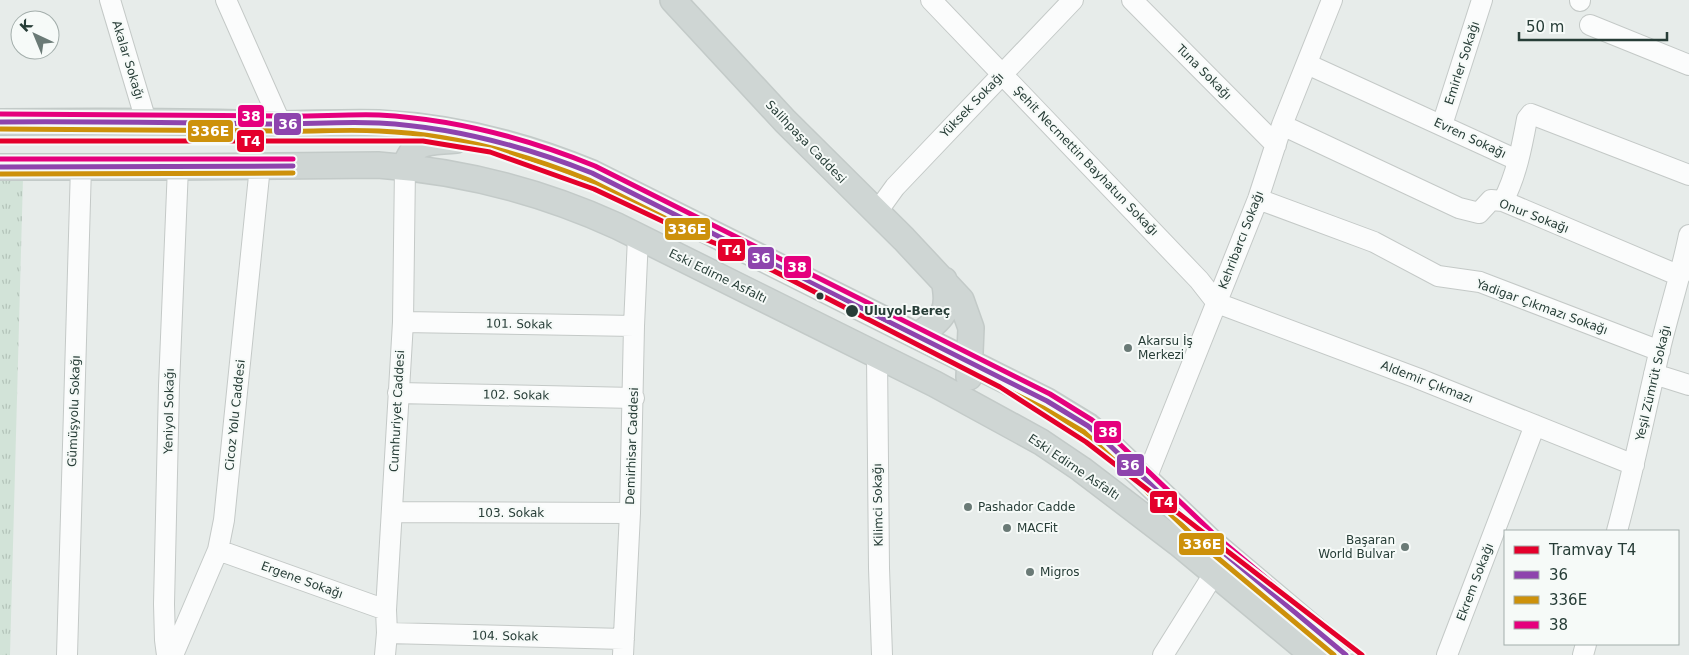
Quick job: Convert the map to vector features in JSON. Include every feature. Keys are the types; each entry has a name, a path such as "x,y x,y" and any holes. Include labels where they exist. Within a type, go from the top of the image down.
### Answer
{"main road":[{"name":"Salihpaşa Caddesi","path":"672,0 785,121 944,280 961,300 971,328 968,384 970,402"},
{"path":"0,122 378,123 452,130 483,136 563,161 592,173 970,362 1047,401 1088,426 1212,542 1346,655"},
{"path":"405,167 413,149 420,145 483,136"},
{"name":"Eski Edirne Asfaltı","path":"0,167 378,165 405,167 484,180 530,192 574,207 877,355 970,402 1041,442 1081,469 1215,572 1313,655"},
{"path":"917,336 935,322 945,311 948,297 944,280"}],"street":[{"name":"Akalar Sokağı","path":"110,0 146,121"},
{"path":"226,0 281,124"},
{"name":"Şehit Necmettin Bayhatun Sokağı","path":"931,0 1200,280 1217,303"},
{"name":"Yüksek Sokağı","path":"879,215 882,205 895,187 1072,0"},
{"name":"Tuna Sokağı","path":"1132,0 1276,145"},
{"name":"Kehribarcı Sokağı","path":"1146,479 1258,199 1282,125 1332,0"},
{"name":"Emirler Sokağı","path":"1442,125 1482,0"},
{"path":"1590,25 1689,65"},
{"name":"Evren Sokağı","path":"1307,64 1518,160 1527,119 1531,114 1689,174"},
{"name":"Onur Sokağı","path":"1282,125 1459,208 1479,213 1491,200 1503,202 1680,276"},
{"path":"1503,202 1518,160"},
{"name":"Gümüşyolu Sokağı","path":"67,655 81,166"},
{"name":"Cicoz Yolu Caddesi","path":"173,655 218,550 225,510 260,166"},
{"name":"Yeniyol Sokağı","path":"167,655 164,604 168,406 178,167"},
{"name":"Cumhuriyet Caddesi","path":"385,655 403,322 405,167"},
{"name":"Yadigar Çıkmazı Sokağı","path":"1258,199 1374,242 1438,276 1480,282 1660,351"},
{"name":"Yeşil Zümrüt Sokağı","path":"1617,530 1634,466 1654,374 1680,276 1687,257 1689,235"},
{"name":"Demirhisar Caddesi","path":"623,647 630,513 638,237"},
{"name":"Aldemir Çıkmazı","path":"1217,303 1417,378 1634,466"},
{"name":"101. Sokak","path":"403,322 634,326"},
{"name":"Kilimci Sokağı","path":"877,355 879,568 882,655"},
{"path":"1654,374 1689,385"},
{"name":"102. Sokak","path":"398,393 634,398"},
{"name":"Ekrem Sokağı","path":"1447,655 1535,425"},
{"name":"103. Sokak","path":"392,512 630,513"},
{"name":"Ergene Sokağı","path":"218,550 386,610"},
{"path":"1163,655 1215,572"},
{"name":"104. Sokak","path":"387,633 623,647"}],"green space":[{"path":"23,178 10,655 0,655 0,179"}],"tram line":[{"name":"T4","path":"0,141 423,141 490,152 594,189 677,228 737,252 1000,387 1086,442 1362,655"}],"transit line":[{"name":"38","path":"0,114 379,115 407,117 462,126 516,139 595,166 1050,394 1092,420 1106,431 1217,537 1351,649"},
{"name":"36","path":"0,122 277,124 353,122 407,125 488,139 540,154 592,173 1047,401 1088,426 1212,543 1346,655"},
{"name":"336E","path":"0,129 379,131 433,136 460,141 512,153 564,170 589,180 1043,408 1084,432 1207,549 1334,655"},
{"name":"38","path":"0,159 293,159"},
{"name":"36","path":"0,167 293,166"},
{"name":"336E","path":"0,174 293,173"}],"place":[{"name":"Uluyol-Bereç","path":"852,311"},
{"name":"Akarsu İş Merkezi","path":"1128,348"},
{"name":"Pashador Cadde","path":"968,507"},
{"name":"MACFit","path":"1007,528"},
{"name":"Başaran World Bulvar","path":"1405,547"},
{"name":"Migros","path":"1030,572"}]}
